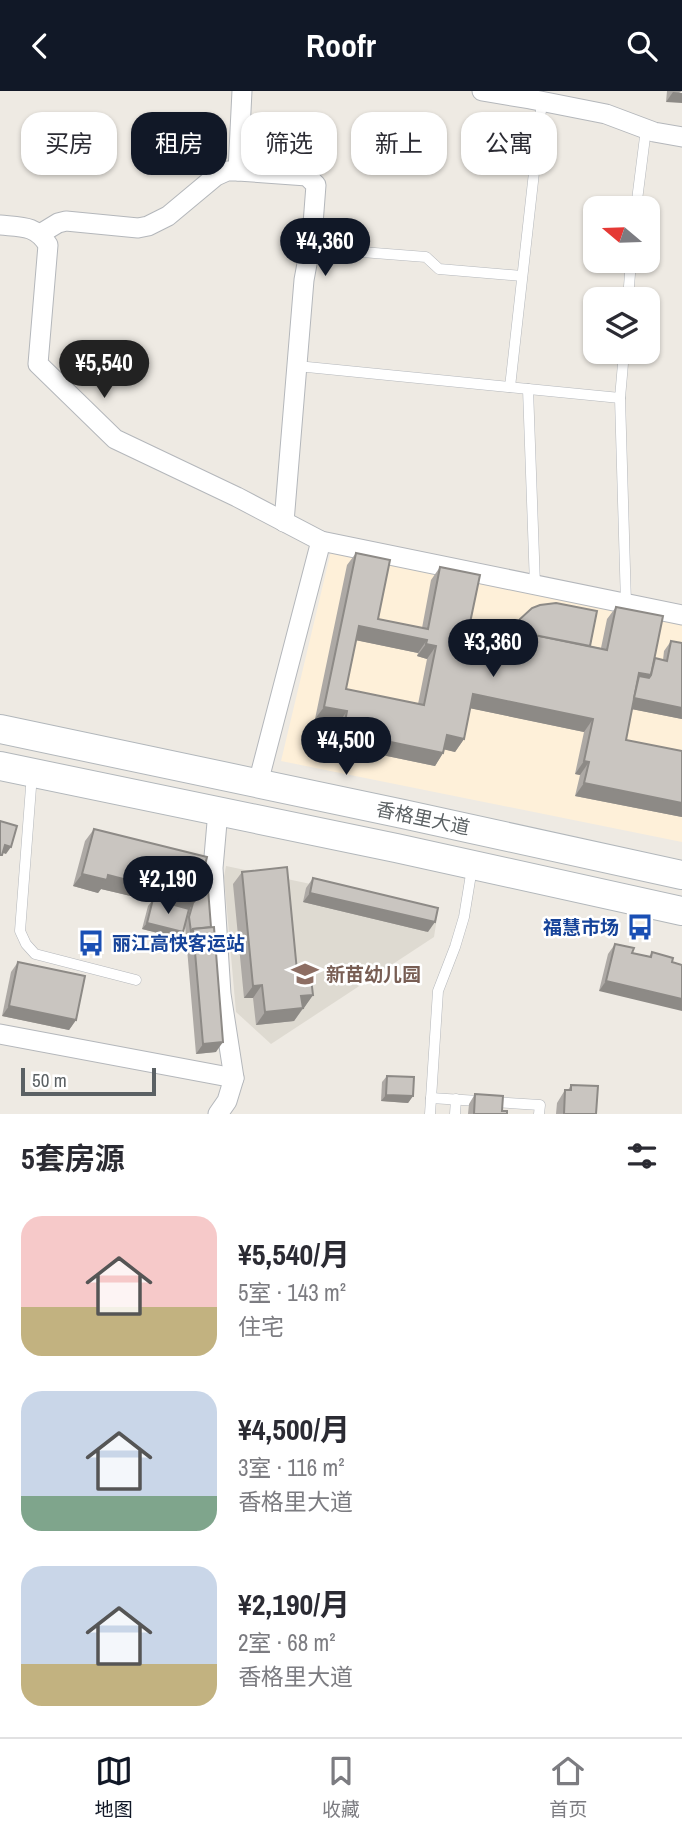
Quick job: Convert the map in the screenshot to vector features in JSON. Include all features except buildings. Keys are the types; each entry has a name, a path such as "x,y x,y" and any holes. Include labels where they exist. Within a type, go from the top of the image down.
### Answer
{"main road":[{"name":"香格里大道","path":"0,729 682,875"},
{"name":"香格里大道","path":"0,767 682,911"}],"street":[{"path":"238,171 242,91"},
{"path":"482,91 535,97 606,114 646,129 682,137"},
{"path":"40,234 66,221 138,228 148,226 168,216 216,176 226,171 307,176 316,185 304,280 284,521"},
{"path":"0,225 30,228 40,234 48,245 38,364 115,439 237,497 321,541 682,615"},
{"path":"258,783 321,541"},
{"path":"218,811 214,869 221,994 234,1078 227,1101 218,1114"},
{"path":"0,1034 234,1078"}],"lane":[{"path":"510,387 522,276 535,97"},
{"path":"638,196 646,129"},
{"path":"310,248 426,257 439,269 522,276"},
{"path":"623,364 620,398 626,604"},
{"path":"297,366 620,398"},
{"path":"528,389 535,585"},
{"path":"32,773 20,931 26,944 35,954 136,980"},
{"path":"430,1114 438,991 464,917 472,865"},
{"path":"431,1098 540,1105 539,1114"},
{"path":"454,1114 456,1099"}],"shaded area":[{"path":"331,551 682,623 682,842 281,761"},
{"name":"新苗幼儿园","path":"226,866 438,911 434,937 271,1044 236,1012 224,877"}],"place":[{"name":"福慧市场","path":"640,927"},
{"name":"丽江高快客运站","path":"91,943"},
{"name":"新苗幼儿园","path":"305,974"}]}
